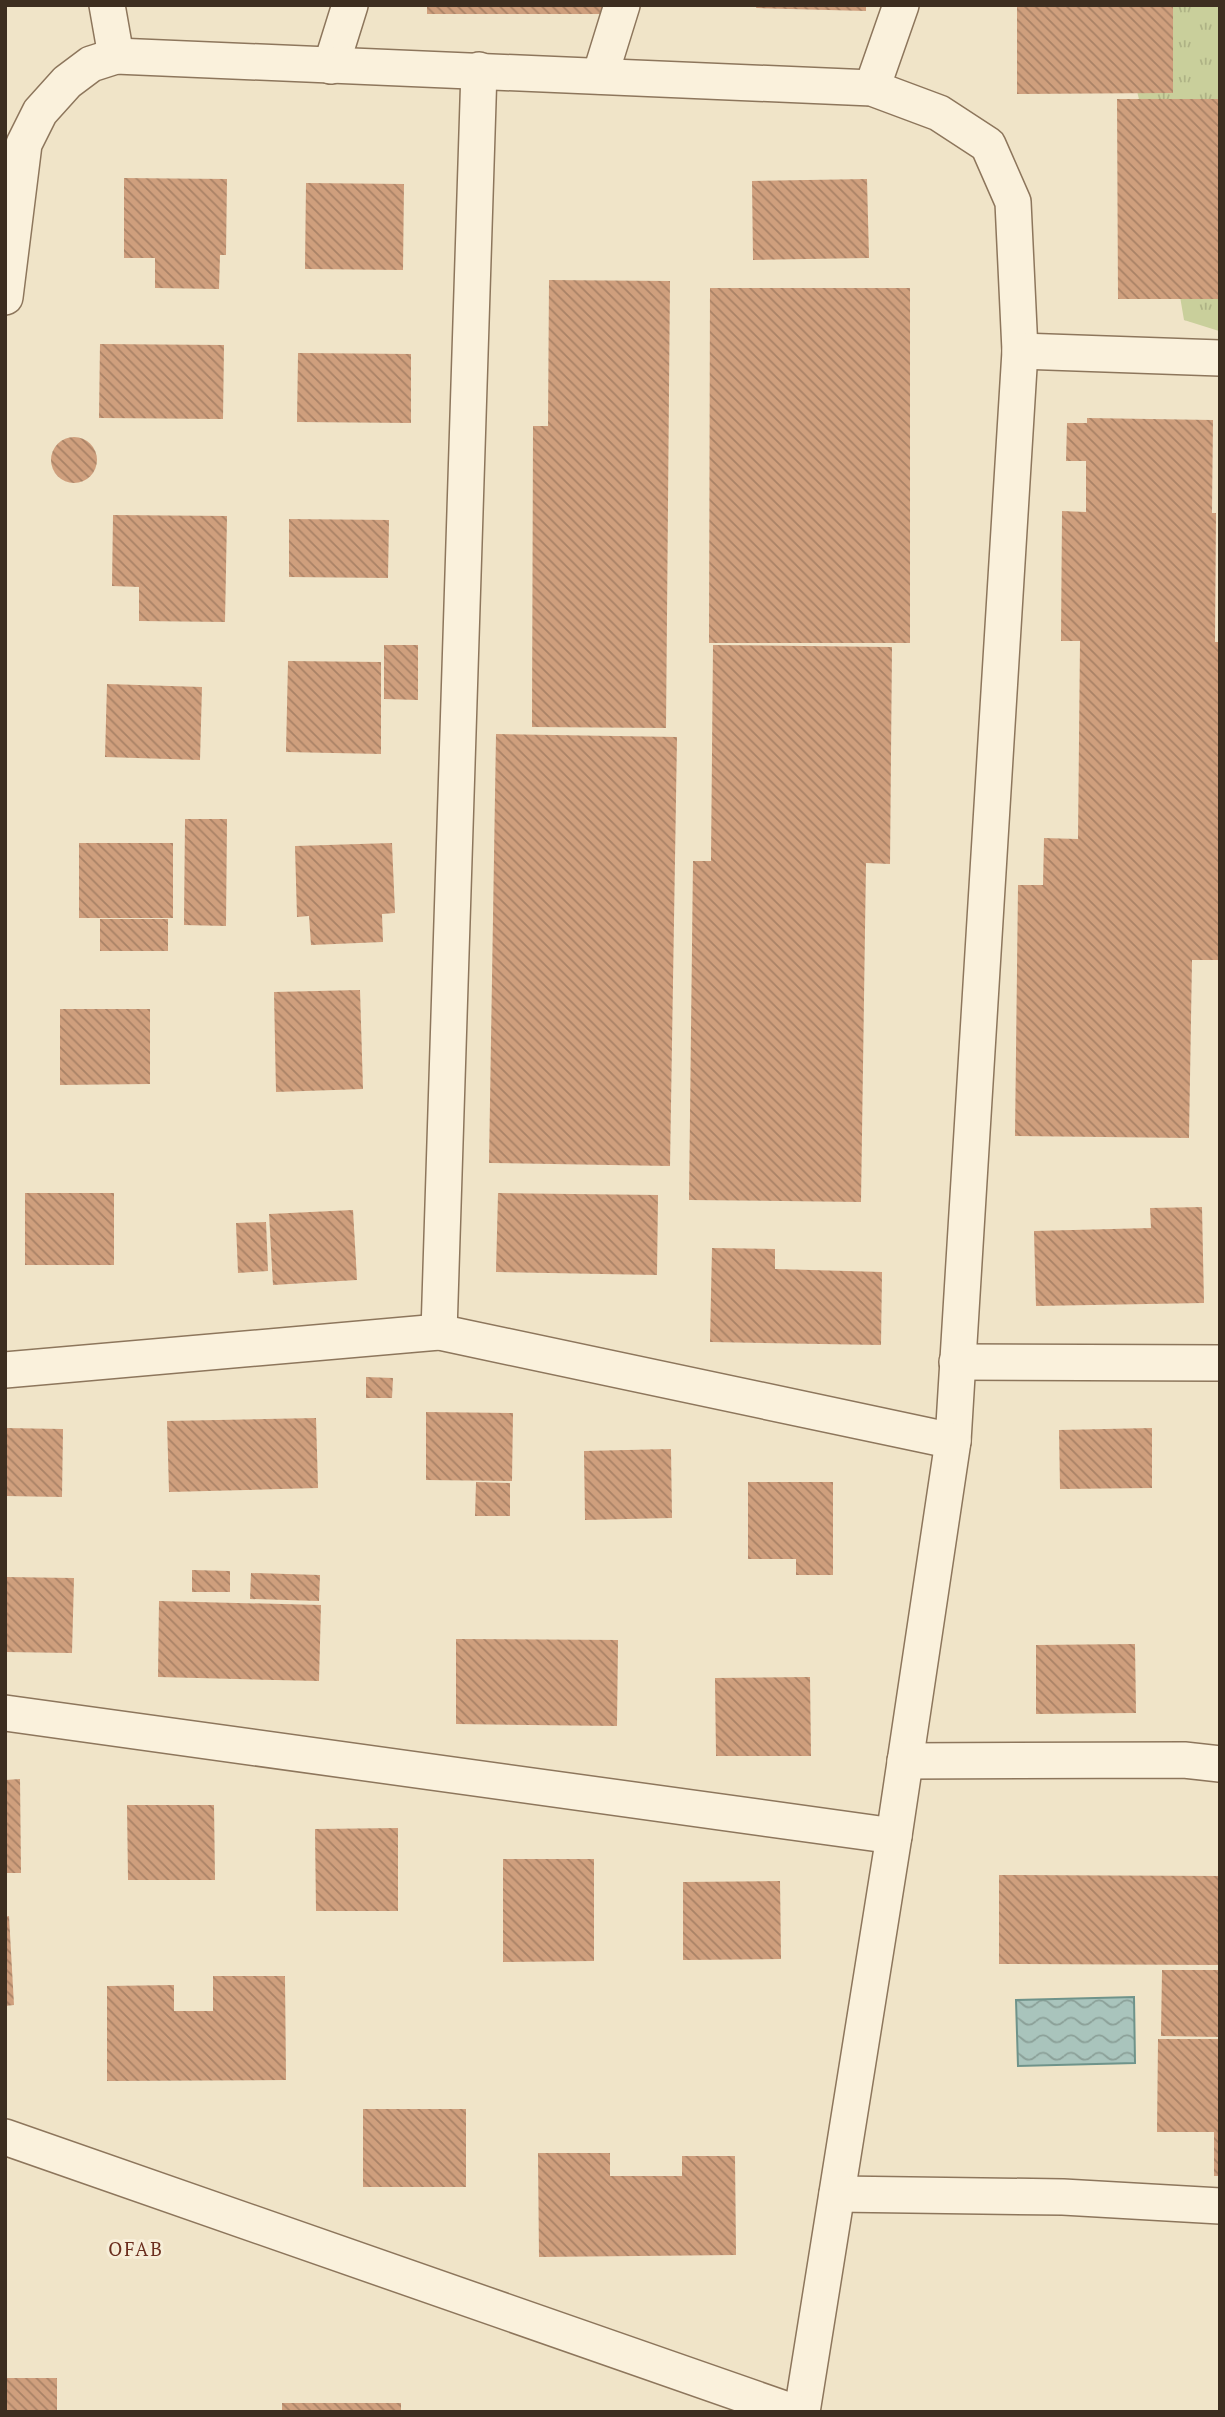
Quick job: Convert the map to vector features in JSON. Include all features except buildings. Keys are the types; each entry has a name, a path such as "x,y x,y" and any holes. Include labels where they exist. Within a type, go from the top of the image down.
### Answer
{"street":[{"path":"107,5 117,56"},
{"path":"331,65 350,5"},
{"path":"600,76 622,5"},
{"path":"872,88 901,5"},
{"path":"5,297 15,141 68,82 91,64 117,56 872,88 939,113 988,145 1013,202 1020,351 953,1441 803,2412"},
{"path":"439,1332 480,70"},
{"path":"1020,351 1220,358"},
{"path":"5,1370 439,1332 953,1441"},
{"path":"957,1362 1220,1363"},
{"path":"5,1713 894,1836"},
{"path":"905,1761 1184,1760 1220,1764"},
{"path":"5,2137 793,2412"},
{"path":"837,2194 1063,2197 1220,2206"}],"green space":[{"path":"1136,5 1220,5 1219,331 1184,320 1160,179 1129,61"}],"water":[{"path":"1134,1997 1135,2063 1018,2066 1016,2000"}],"district":[{"name":"OFAB","path":"136,2248"}]}
